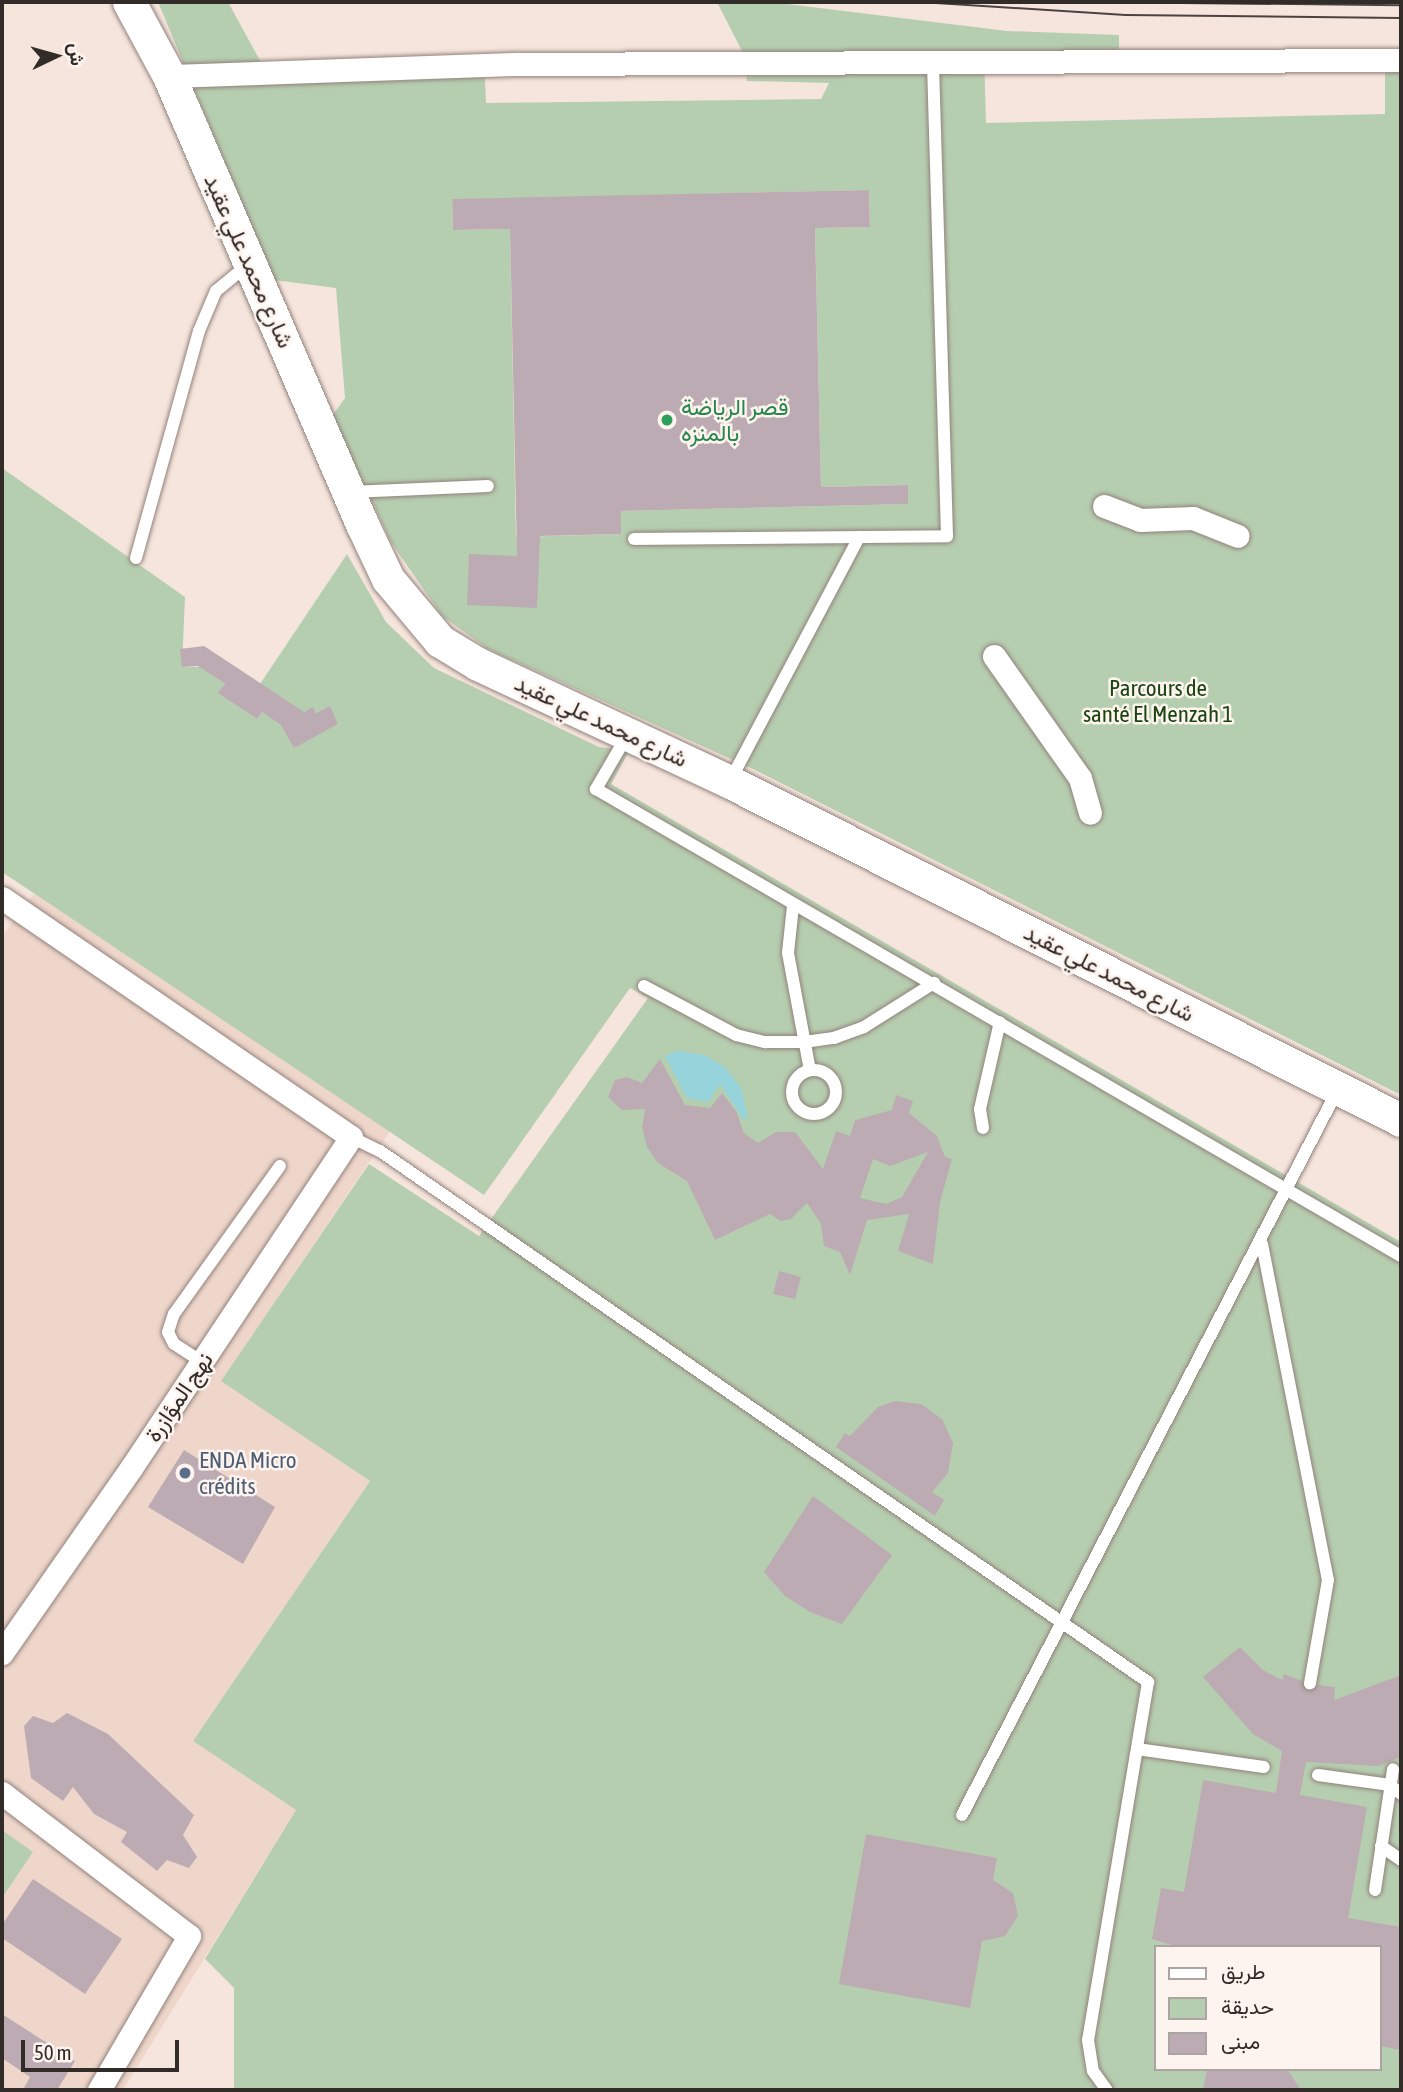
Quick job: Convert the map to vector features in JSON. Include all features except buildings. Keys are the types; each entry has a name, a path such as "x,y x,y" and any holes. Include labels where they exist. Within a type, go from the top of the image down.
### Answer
{"street":[{"name":"شارع محمد علي عقيد","path":"130,3 169,76 348,493 388,579 440,641 478,664 730,782 1401,1120"},
{"path":"169,76 516,64 933,65 1401,60"},
{"path":"1104,506 1140,520 1193,517 1238,536"},
{"path":"994,656 1080,778 1090,813"},
{"path":"2,898 351,1137"},
{"name":"نهج المؤازرة","path":"2,1653 202,1362 351,1137"},
{"path":"2,1793 189,1936 99,2090"}],"lane":[{"path":"634,539 947,536 933,65"},
{"path":"136,558 199,331 216,291 250,263"},
{"path":"348,493 488,486"},
{"path":"730,782 859,537"},
{"path":"628,733 596,789 793,906 934,983 1289,1193 1401,1255"},
{"path":"793,906 788,953 810,1070"},
{"path":"644,986 736,1035 765,1042 804,1042 834,1038 864,1027 934,983"},
{"path":"984,1128 980,1109 1000,1022"},
{"path":"962,1815 1289,1193 1339,1088"},
{"path":"351,1137 380,1151 1148,1682 1088,2040 1093,2071 1107,2090"},
{"path":"202,1362 174,1344 169,1332 174,1314 280,1167"},
{"path":"1262,1244 1328,1580 1310,1682"},
{"path":"1137,1749 1264,1767"},
{"path":"1375,1889 1393,1769"},
{"path":"1318,1775 1390,1785 1401,1794"},
{"path":"1381,1846 1401,1860"}],"shaded area":[{"path":"34,894 391,1130 222,1380 370,1481 193,1741 296,1810 123,2090 2,2090 2,936"}],"green space":[{"name":"Parcours de santé El Menzah 1","path":"158,2 228,2 263,66 484,58 486,103 821,99 829,83 747,81 744,55 717,2 771,2 1007,31 1119,35 1119,51 984,54 986,123 1385,114 1385,72 1401,72 1401,1095 753,769 488,649 442,616 391,542 332,416 345,398 336,288 274,280","holes":["869,190 870,227 815,228 821,487 907,485 908,504 621,511 621,534 516,537 510,229 453,230 452,200"]},
{"path":"2,468 185,597 182,667 200,667 225,684 219,693 257,719 262,712 287,728 285,699 258,687 347,554 386,622 434,668 599,747 629,751 611,784 1401,1242 1401,2090 234,2090 234,1988 205,1959 296,1810 193,1741 370,1481 221,1381 369,1164 479,1236 648,998 630,988 484,1195 2,872","holes":["329,707 338,724 321,732 303,712 313,708 316,713"]},
{"path":"2,1830 33,1852 2,1898"}],"water":[{"path":"677,1051 705,1055 726,1068 741,1088 748,1118 743,1119 720,1084 708,1102 687,1098 665,1056"}],"tram line":[{"path":"920,2 1126,15 1401,18"},
{"path":"1091,2 1401,5"}],"place":[{"name":"قصر الرياضة بالمنزه","path":"667,420"},
{"name":"ENDA Micro crédits","path":"185,1473"}]}
